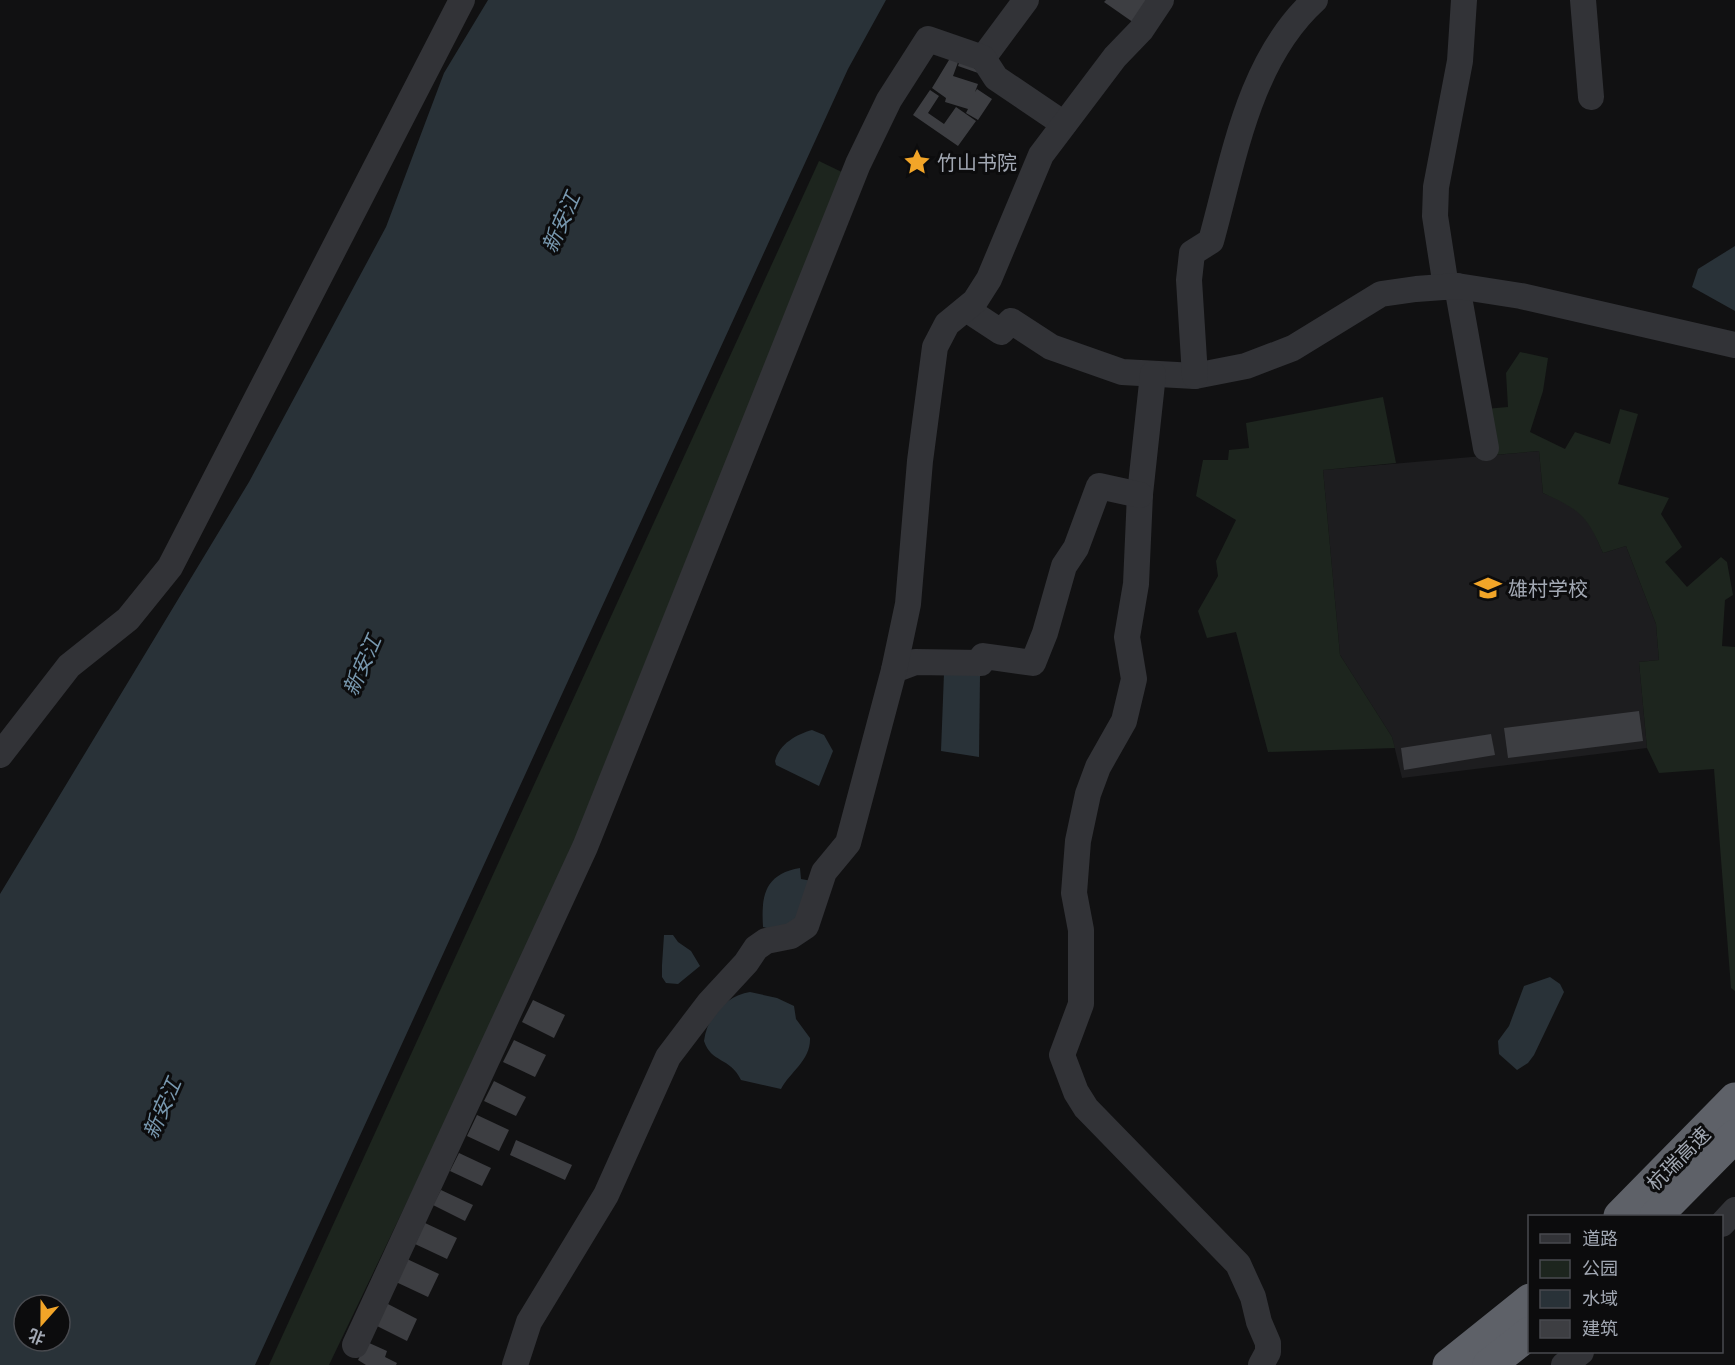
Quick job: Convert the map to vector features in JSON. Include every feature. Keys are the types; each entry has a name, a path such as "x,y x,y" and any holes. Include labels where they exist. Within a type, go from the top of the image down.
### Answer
{"highway":[{"name":"杭瑞高速","path":"1621,1215 1735,1099"},
{"name":"杭瑞高速","path":"1657,1215 1735,1136"},
{"path":"1449,1365 1528,1302"},
{"path":"1490,1365 1528,1335"}],"street":[{"path":"0,755 69,666 128,619 170,567 462,0"},
{"path":"983,58 1026,0"},
{"path":"515,1365 529,1322 606,1195 668,1057 709,1003 746,963 756,948 766,941 791,936 802,930 810,920 824,872 848,843 894,670 908,604 920,461 935,347 947,324 966,309 989,279 1041,155 1161,0"},
{"path":"1195,376 1189,280 1192,253 1211,241 1243,127 1263,69 1295,18 1315,0"},
{"path":"1464,0 1460,61 1436,187 1435,216 1485,448"},
{"path":"1583,0 1591,98"},
{"path":"355,1345 585,847 854,174 889,100 928,39 983,58 996,78 1064,124"},
{"path":"966,309 1000,332 1011,321 1052,347 1122,372 1195,376 1246,366 1293,348 1381,294 1451,287 1521,296 1735,345"},
{"path":"1153,374 1140,495 1136,584 1127,637 1134,680 1124,721 1098,767 1088,794 1078,841 1074,893 1081,930 1081,1004 1062,1055 1076,1092 1086,1108 1238,1264 1253,1297 1259,1322 1268,1343 1269,1352 1261,1365"},
{"path":"894,670 915,662 981,663 983,656 1033,663 1045,633 1064,566 1076,548 1099,486 1140,495"},
{"path":"1723,1223 1735,1210"},
{"path":"1564,1365 1580,1353"}],"shaded area":[{"name":"雄村学校","path":"1539,451 1543,493 1573,506 1591,525 1603,553 1626,546 1656,624 1659,660 1639,662 1647,748 1402,778 1392,737 1340,655 1323,470"}],"green space":[{"path":"819,161 848,175 631,715 515,976 329,1365 269,1365"},
{"path":"1520,352 1548,358 1543,391 1530,432 1565,449 1575,432 1610,444 1620,409 1638,414 1618,484 1669,498 1661,514 1682,547 1665,562 1687,587 1721,557 1727,562 1733,595 1725,600 1722,646 1735,647 1735,991 1731,988 1714,769 1659,773 1647,748 1639,662 1659,660 1656,624 1626,546 1603,553 1592,530 1581,515 1566,504 1543,493 1539,451 1493,455 1485,409 1508,407 1506,373"},
{"path":"1383,397 1396,463 1323,470 1340,655 1392,737 1395,748 1268,752 1236,632 1207,638 1198,611 1218,576 1216,561 1236,520 1196,496 1203,460 1228,460 1229,450 1249,448 1246,423"}],"water":[{"name":"新安江","path":"488,0 886,0 848,69 255,1365 0,1365 0,894 249,482 386,227 444,73"},
{"path":"1735,246 1735,311 1692,287 1698,269"},
{"path":"944,673 980,675 979,757 941,751"},
{"path":"812,730 824,735 833,751 819,786 776,765 775,761 780,750 789,741"},
{"path":"800,868 801,879 812,881 800,920 781,932 763,927 763,905 772,881 779,875"},
{"path":"664,935 673,935 678,942 691,951 700,966 678,984 666,983 662,977"},
{"path":"1550,977 1560,984 1564,992 1534,1055 1528,1063 1517,1070 1499,1054 1498,1041 1509,1026 1524,986"},
{"path":"750,992 777,998 794,1006 796,1019 810,1038 804,1059 781,1089 741,1080 732,1067 711,1053 704,1041 709,1023 719,1009 733,998"}],"building":[{"path":"1106,0 1155,0 1137,25 1104,2"},
{"path":"952,55 960,57 953,76 978,84 975,92 977,89 992,99 978,120 966,113 968,109 945,102 946,98 932,88"},
{"path":"961,57 981,74 958,66"},
{"path":"930,90 939,96 928,113 944,124 956,107 976,121 958,146 913,115"},
{"path":"1639,711 1643,741 1508,758 1504,728"},
{"path":"1491,734 1495,755 1404,770 1401,748"},
{"path":"533,1000 565,1015 554,1038 522,1022"},
{"path":"514,1040 546,1055 535,1077 503,1062"},
{"path":"494,1081 526,1097 516,1116 484,1101"},
{"path":"477,1115 509,1130 499,1151 467,1136"},
{"path":"516,1140 572,1165 565,1180 510,1155"},
{"path":"459,1153 491,1168 482,1186 450,1171"},
{"path":"441,1190 473,1205 465,1221 433,1205"},
{"path":"425,1223 457,1238 447,1259 415,1244"},
{"path":"407,1259 439,1274 428,1297 396,1282"},
{"path":"386,1303 417,1319 407,1341 375,1325"},
{"path":"367,1342 387,1351 385,1357 397,1363 396,1365 366,1365 358,1360"}],"place":[{"name":"竹山书院","path":"917,162"},
{"name":"雄村学校","path":"1488,588"}]}
